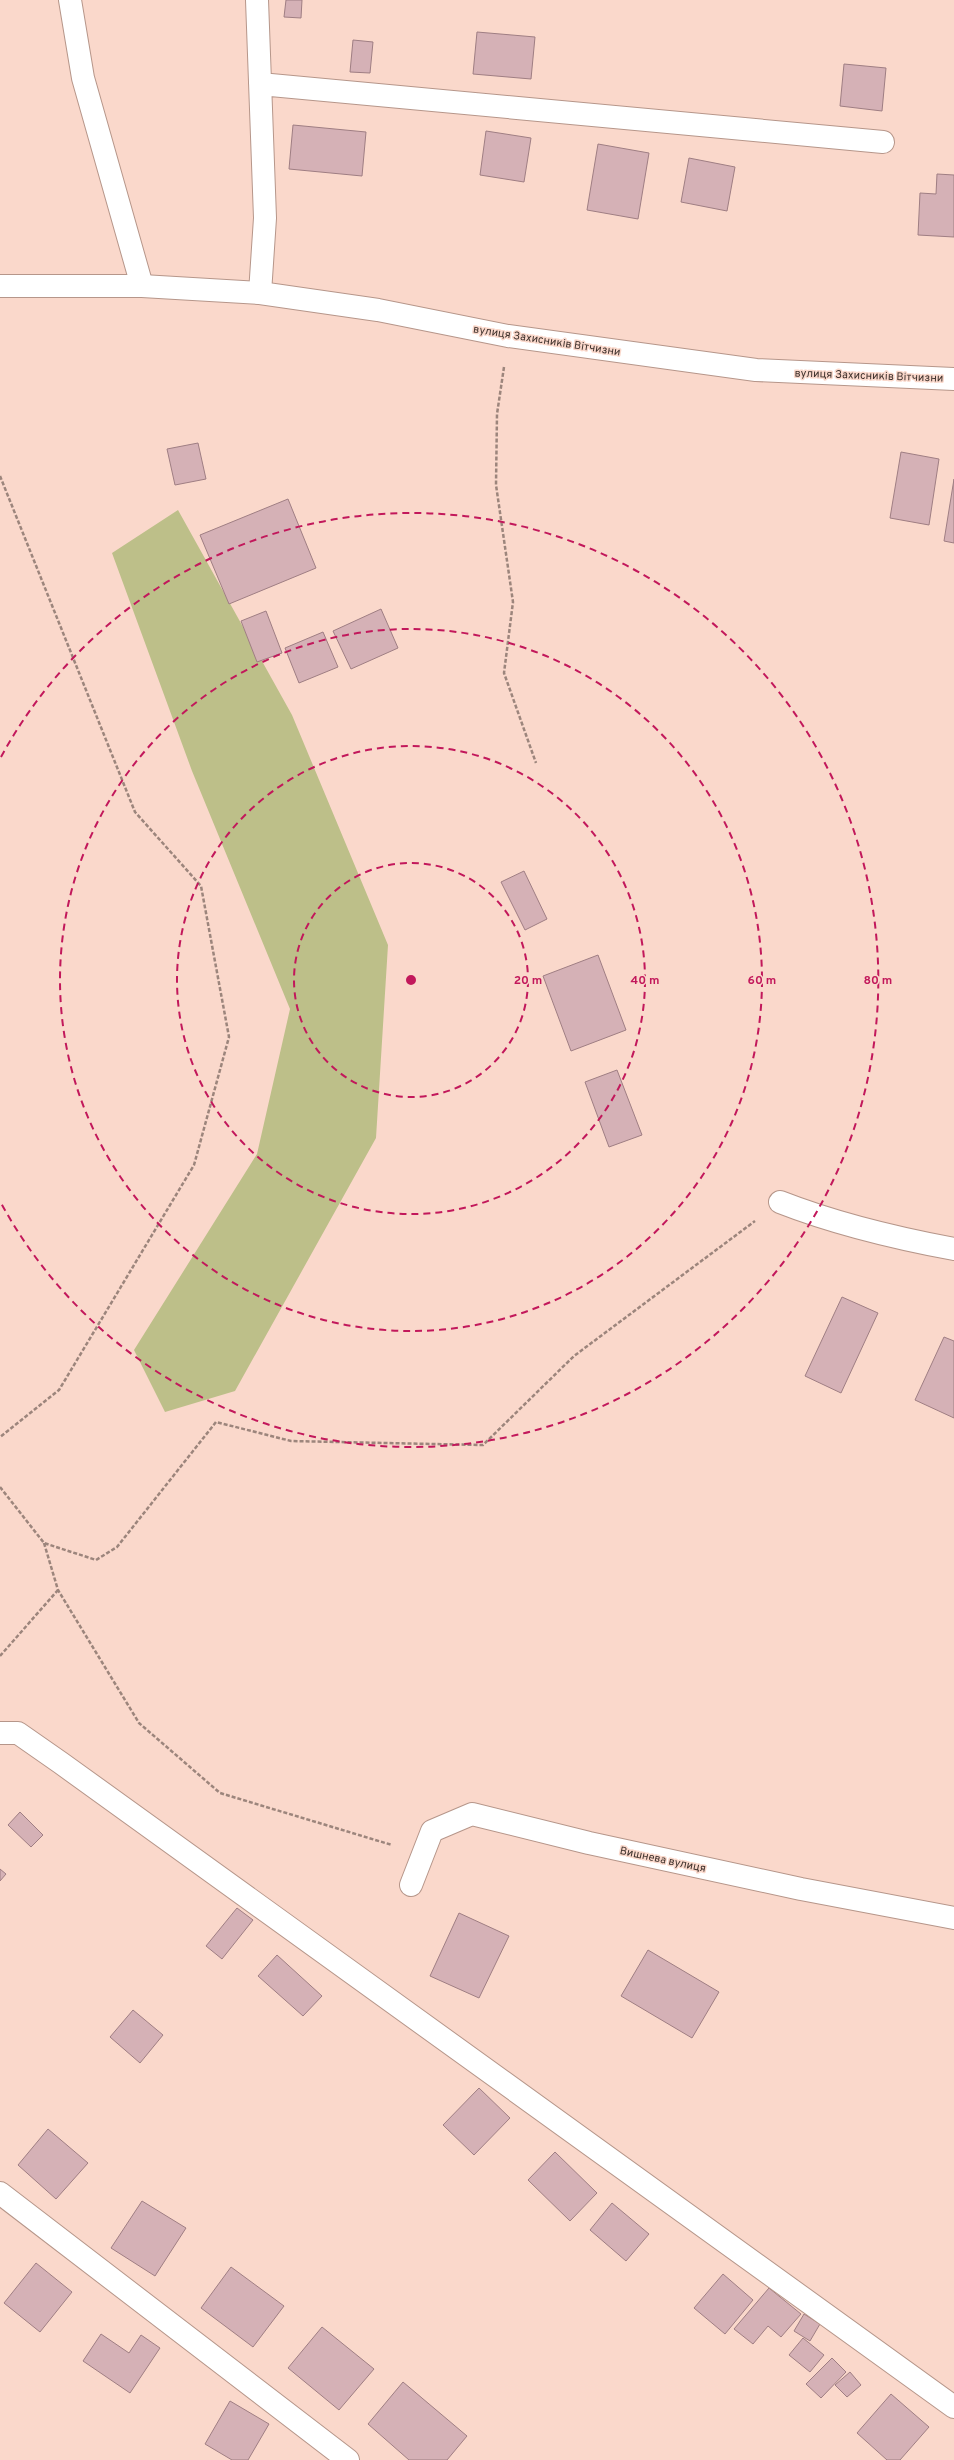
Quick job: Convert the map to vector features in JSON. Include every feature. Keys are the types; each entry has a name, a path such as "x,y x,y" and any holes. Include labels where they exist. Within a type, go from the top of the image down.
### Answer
{"street":[{"path":"70,0 83,78 142,286"},
{"path":"257,0 265,218 260,293"},
{"path":"260,84 883,142"},
{"name":"вулиця Захисників Вітчизни","path":"0,286 142,286 260,293 378,310 508,336 756,370 954,379"},
{"path":"780,1202 809,1213 895,1238 954,1249"},
{"path":"0,1732 18,1733 62,1763 954,2407"},
{"name":"Вишнева вулиця","path":"411,1885 432,1831 472,1814 589,1843 794,1887 954,1918"},
{"path":"0,2194 348,2460"}],"path":[{"path":"508,336 497,414 496,484 513,602 504,673 536,763"},
{"path":"0,476 135,812 201,886 229,1037 194,1165 59,1390 0,1437"},
{"path":"44,1543 96,1560 117,1547 216,1422 291,1441 483,1445 574,1356 780,1202"},
{"path":"0,1487 44,1543 58,1590 139,1723 220,1793 423,1855"},
{"path":"0,1656 58,1590"}],"green space":[{"path":"178,510 292,715 388,945 376,1138 235,1391 165,1412 134,1350 257,1154 290,1009 192,771 112,553"}],"building":[{"path":"286,0 302,0 301,18 284,17"},
{"path":"477,32 535,37 531,79 473,74"},
{"path":"353,40 373,42 370,73 350,72"},
{"path":"844,64 886,68 882,111 840,106"},
{"path":"293,125 366,132 362,176 289,169"},
{"path":"486,131 531,138 524,182 480,175"},
{"path":"598,144 649,153 638,219 587,210"},
{"path":"689,158 735,167 727,211 681,202"},
{"path":"937,174 954,175 954,237 918,235 920,193 936,194"},
{"path":"198,443 206,479 175,485 167,449"},
{"path":"901,452 939,459 929,525 890,518"},
{"path":"954,479 954,543 944,541"},
{"path":"288,499 316,568 229,604 200,535"},
{"path":"381,609 398,648 351,669 333,631"},
{"path":"266,611 282,653 257,662 241,621"},
{"path":"323,632 338,667 299,683 285,648"},
{"path":"524,871 547,919 525,930 501,882"},
{"path":"598,955 626,1030 571,1051 543,976"},
{"path":"617,1070 642,1135 609,1147 585,1082"},
{"path":"842,1297 878,1313 841,1393 805,1376"},
{"path":"944,1337 954,1341 954,1418 915,1400"},
{"path":"20,1812 43,1835 31,1847 8,1825"},
{"path":"0,1869 6,1874 0,1881"},
{"path":"237,1908 253,1920 222,1959 206,1946"},
{"path":"459,1913 509,1936 479,1998 430,1976"},
{"path":"648,1950 719,1992 692,2038 621,1996"},
{"path":"277,1955 322,1996 303,2016 258,1976"},
{"path":"133,2010 163,2035 140,2063 110,2037"},
{"path":"479,2088 510,2118 474,2155 443,2125"},
{"path":"48,2129 88,2163 56,2199 18,2165"},
{"path":"555,2152 597,2193 570,2221 528,2180"},
{"path":"142,2201 186,2228 155,2276 111,2248"},
{"path":"612,2203 649,2234 626,2261 590,2230"},
{"path":"36,2263 72,2292 40,2332 4,2303"},
{"path":"231,2267 284,2306 253,2347 201,2308"},
{"path":"723,2274 753,2300 725,2334 694,2308"},
{"path":"769,2288 801,2314 781,2337 768,2326 753,2344 734,2329"},
{"path":"804,2314 820,2324 810,2341 794,2331"},
{"path":"322,2327 374,2369 339,2410 288,2368"},
{"path":"101,2334 129,2353 141,2335 160,2348 130,2393 83,2361"},
{"path":"803,2338 824,2355 810,2372 789,2355"},
{"path":"832,2358 846,2372 821,2398 806,2384"},
{"path":"850,2372 861,2385 847,2397 835,2385"},
{"path":"403,2382 467,2436 447,2460 409,2460 368,2424"},
{"path":"891,2394 929,2427 900,2460 887,2460 857,2433"},
{"path":"230,2401 269,2424 248,2460 232,2460 205,2444"}]}
